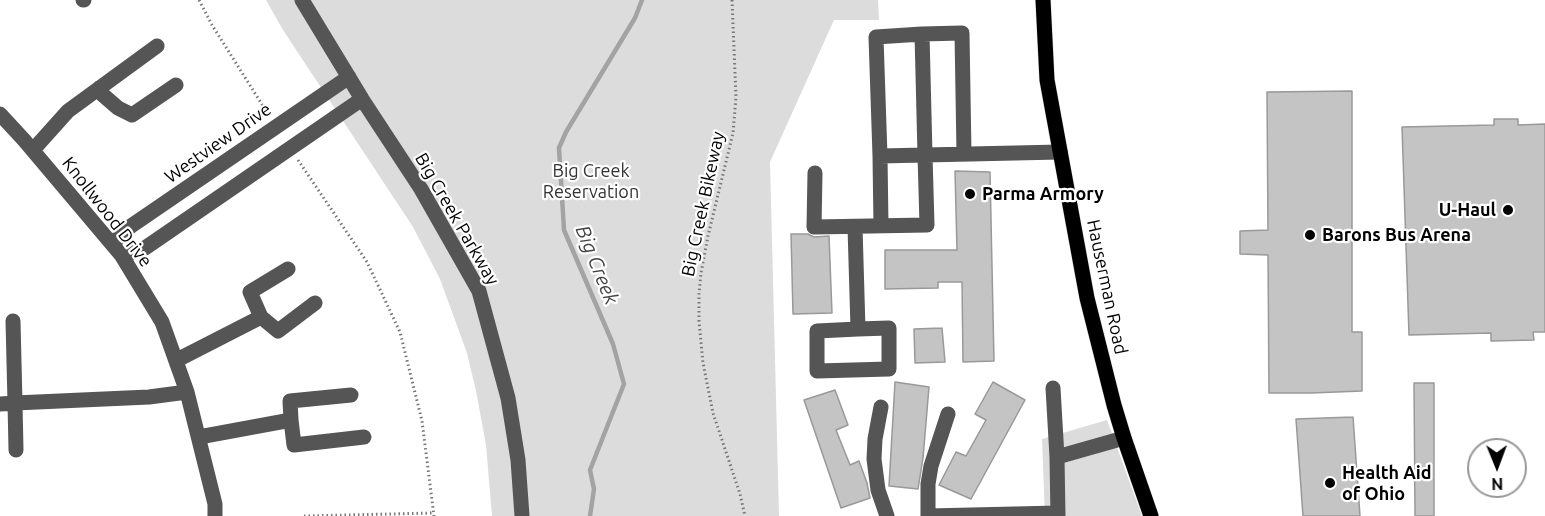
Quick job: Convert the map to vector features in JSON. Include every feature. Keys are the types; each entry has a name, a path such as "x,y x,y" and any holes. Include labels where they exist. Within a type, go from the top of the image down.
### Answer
{"main road":[{"name":"Hauserman Road","path":"1043,0 1047,80 1087,298 1114,405 1151,516"}],"street":[{"name":"Big Creek Parkway","path":"302,0 362,99 421,189 480,291 508,398 518,460 522,516"},
{"path":"881,226 876,37 962,33 964,154"},
{"path":"814,173 814,227 927,225 922,34"},
{"path":"33,150 68,111 157,46"},
{"name":"Westview Drive","path":"117,250 131,226 349,77"},
{"path":"99,88 103,95 118,108 132,115 176,85"},
{"path":"117,250 145,248 362,99"},
{"name":"Knollwood Drive","path":"0,114 117,250 162,322 187,392 215,504 215,516"},
{"path":"262,137 284,152"},
{"path":"880,156 1060,152"},
{"path":"189,187 204,207"},
{"path":"855,227 858,329"},
{"path":"288,269 250,292 261,317 278,331 315,303"},
{"path":"177,360 261,317"},
{"path":"13,321 7,404 16,450"},
{"path":"889,328 889,369 817,371 817,330 858,329 889,328"},
{"path":"948,414 931,466 928,484 928,516 1058,515 1053,388"},
{"path":"7,404 187,392"},
{"path":"351,395 290,401 294,445 364,436"},
{"path":"881,407 874,459 878,490 887,516"},
{"path":"199,437 291,420"},
{"path":"1057,457 1124,438"}],"path":[{"path":"199,0 212,25 276,127"},
{"name":"Big Creek Bikeway","path":"732,0 736,69 733,133 701,273 699,321 703,363 713,413 745,516"},
{"path":"284,152 367,262 400,332 422,422 434,514 304,516"}],"green space":[{"name":"Big Creek Reservation","path":"266,0 878,0 879,20 834,20 770,162 779,516 492,516 486,445 476,391 467,353 440,279 413,227 283,30"},
{"path":"1107,420 1142,516 1045,516 1042,439"}],"building":[{"path":"1352,91 1352,332 1362,332 1362,391 1269,393 1268,255 1240,254 1240,231 1268,230 1267,92"},
{"path":"1494,119 1518,119 1518,125 1545,124 1545,332 1533,332 1534,340 1491,341 1491,333 1409,335 1402,127 1494,125"},
{"path":"955,171 990,172 994,361 963,362 962,282 938,282 938,288 885,289 885,250 957,250"},
{"path":"791,234 829,236 832,313 793,314"},
{"path":"942,328 945,362 915,363 914,329"},
{"path":"895,382 929,387 918,489 889,486"},
{"path":"993,382 1025,400 971,499 939,485 956,452 966,456 986,420 975,414"},
{"path":"1414,383 1434,383 1434,516 1415,516"},
{"path":"835,390 848,425 836,430 850,465 859,461 870,498 841,508 804,400"},
{"path":"1353,417 1360,516 1303,516 1296,419"}],"waterway":[{"name":"Big Creek","path":"590,516 594,489 590,470 624,384 613,344 564,230 559,148 566,132 635,18 642,0"}],"place":[{"name":"Parma Armory","path":"970,194"},
{"name":"U-Haul","path":"1508,210"},
{"name":"Barons Bus Arena","path":"1310,235"},
{"name":"Health Aid of Ohio","path":"1330,483"}]}
